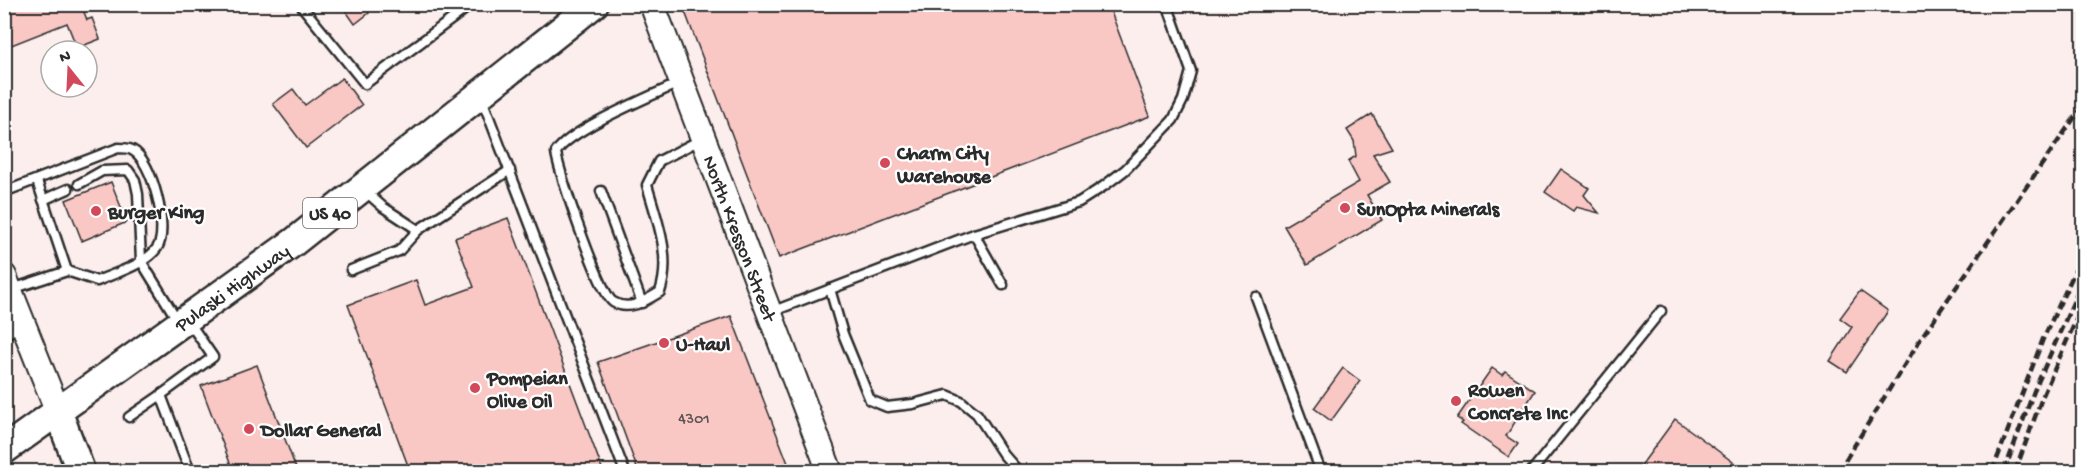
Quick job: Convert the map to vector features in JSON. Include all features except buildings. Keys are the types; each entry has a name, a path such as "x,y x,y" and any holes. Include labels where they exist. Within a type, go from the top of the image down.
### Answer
{"main road":[{"name":"Pulaski Highway","path":"4,450 294,242 594,4"},
{"path":"58,412 81,471"}],"street":[{"name":"North Kresson Street","path":"652,4 830,471"},
{"path":"6,286 14,330 58,412"}],"lane":[{"path":"300,4 365,84 472,4"},
{"path":"769,312 974,234 1079,202 1125,170 1173,120 1183,100 1191,71 1167,4"},
{"path":"681,82 589,127 561,144 556,152 565,186 603,288 612,302 626,306 642,303 660,292 666,277 664,248 647,185 659,161 703,139"},
{"path":"481,95 625,471"},
{"path":"4,192 118,148 133,150 146,164 155,189 162,230 158,247 141,261 97,281 67,271 6,286"},
{"path":"79,184 102,171 128,170 135,180 138,194 141,261 183,322 213,357 129,417"},
{"path":"351,270 399,251 418,230 510,170"},
{"path":"37,181 67,271"},
{"path":"363,188 383,207 418,230"},
{"path":"43,200 68,189"},
{"path":"602,191 642,303"},
{"path":"974,234 1003,285"},
{"path":"830,289 843,334 870,399 887,407 913,404 946,395 961,401 977,414 1003,454 1019,471"},
{"path":"1256,297 1321,471"},
{"path":"1531,471 1661,311"},
{"path":"161,395 190,471"}],"railway":[{"path":"1838,472 1923,335 2084,104"},
{"path":"1992,472 2043,339 2084,252"},
{"path":"2004,472 2034,391 2084,278"},
{"path":"2015,472 2043,395 2084,302"}],"place":[{"name":"Charm City Warehouse","path":"885,163"},
{"name":"SunOpta Minerals","path":"1345,208"},
{"name":"Burger King","path":"96,211"},
{"name":"U-Haul","path":"664,343"},
{"name":"Pompeian Olive Oil","path":"475,388"},
{"name":"Rowen Concrete Inc","path":"1456,401"},
{"name":"Dollar General","path":"249,429"}]}
